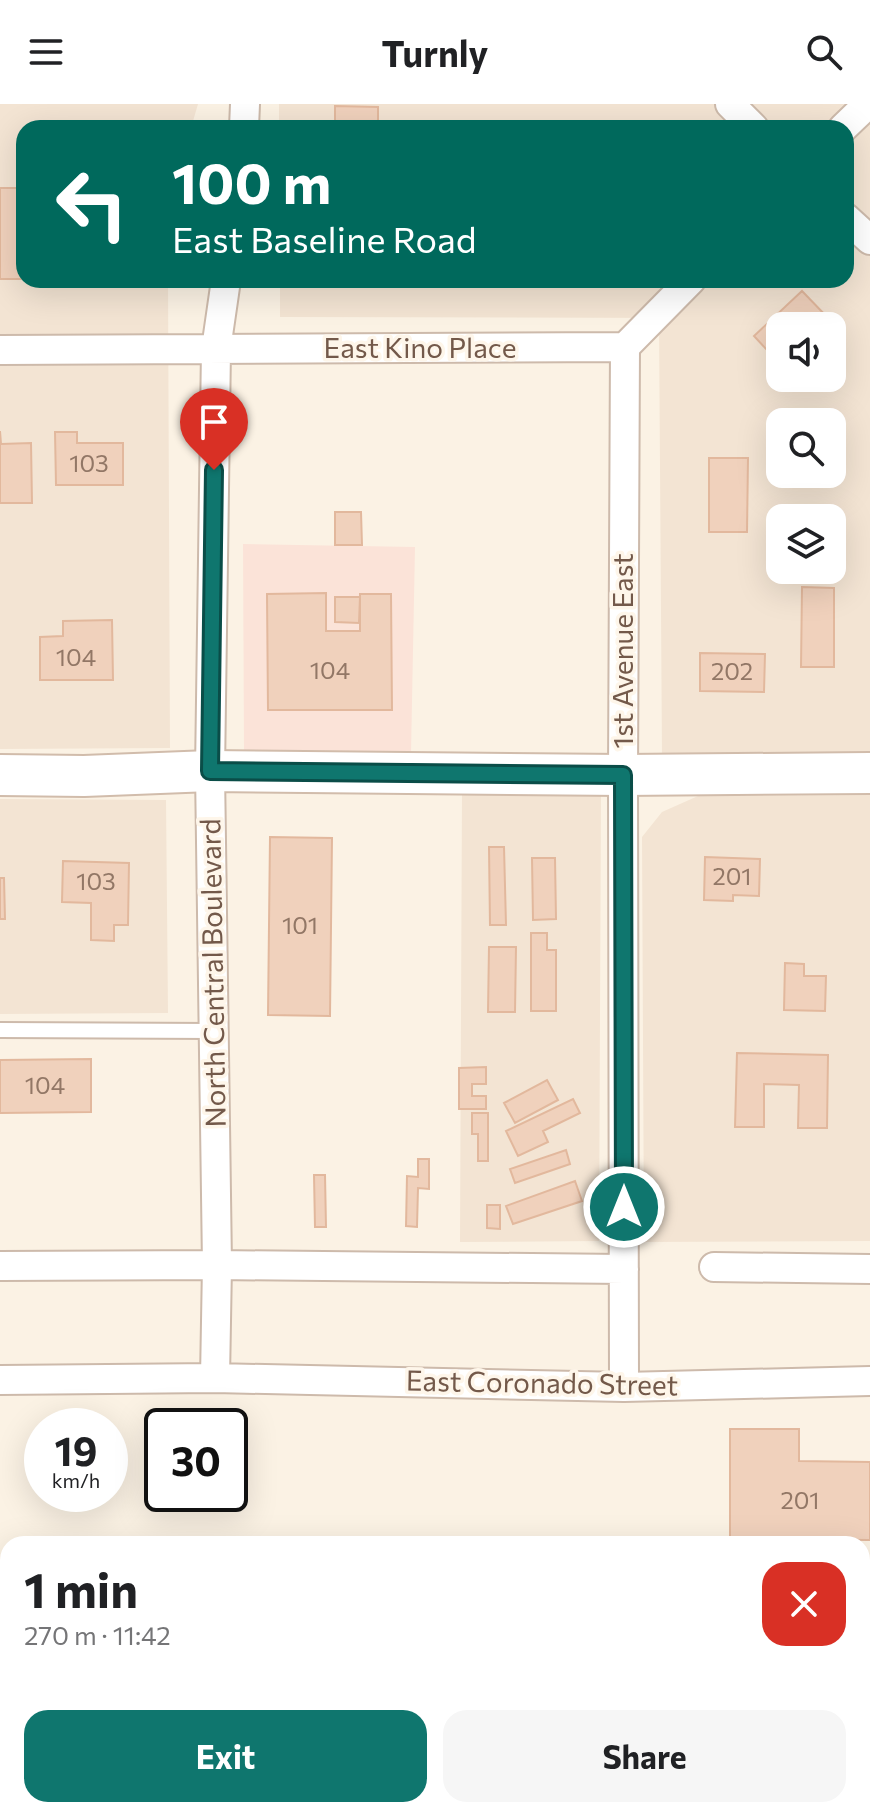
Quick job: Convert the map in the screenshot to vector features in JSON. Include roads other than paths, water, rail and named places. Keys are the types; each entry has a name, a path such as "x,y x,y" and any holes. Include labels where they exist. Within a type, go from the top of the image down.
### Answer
{"main road":[{"path":"0,775 84,776 210,771 623,775 870,773"}],"street":[{"path":"730,104 746,120"},
{"path":"851,120 868,104"},
{"path":"854,225 870,240"},
{"name":"North Central Boulevard","path":"215,1378 217,1265 210,771 216,349 225,288"},
{"path":"625,347 683,288"},
{"name":"East Kino Place","path":"0,350 625,347"},
{"name":"1st Avenue East","path":"624,1387 625,347"},
{"path":"0,1266 624,1269"},
{"path":"714,1267 870,1269"},
{"name":"East Coronado Street","path":"0,1380 215,1378 624,1387 870,1381"}],"lane":[{"path":"0,1030 214,1031"}]}
